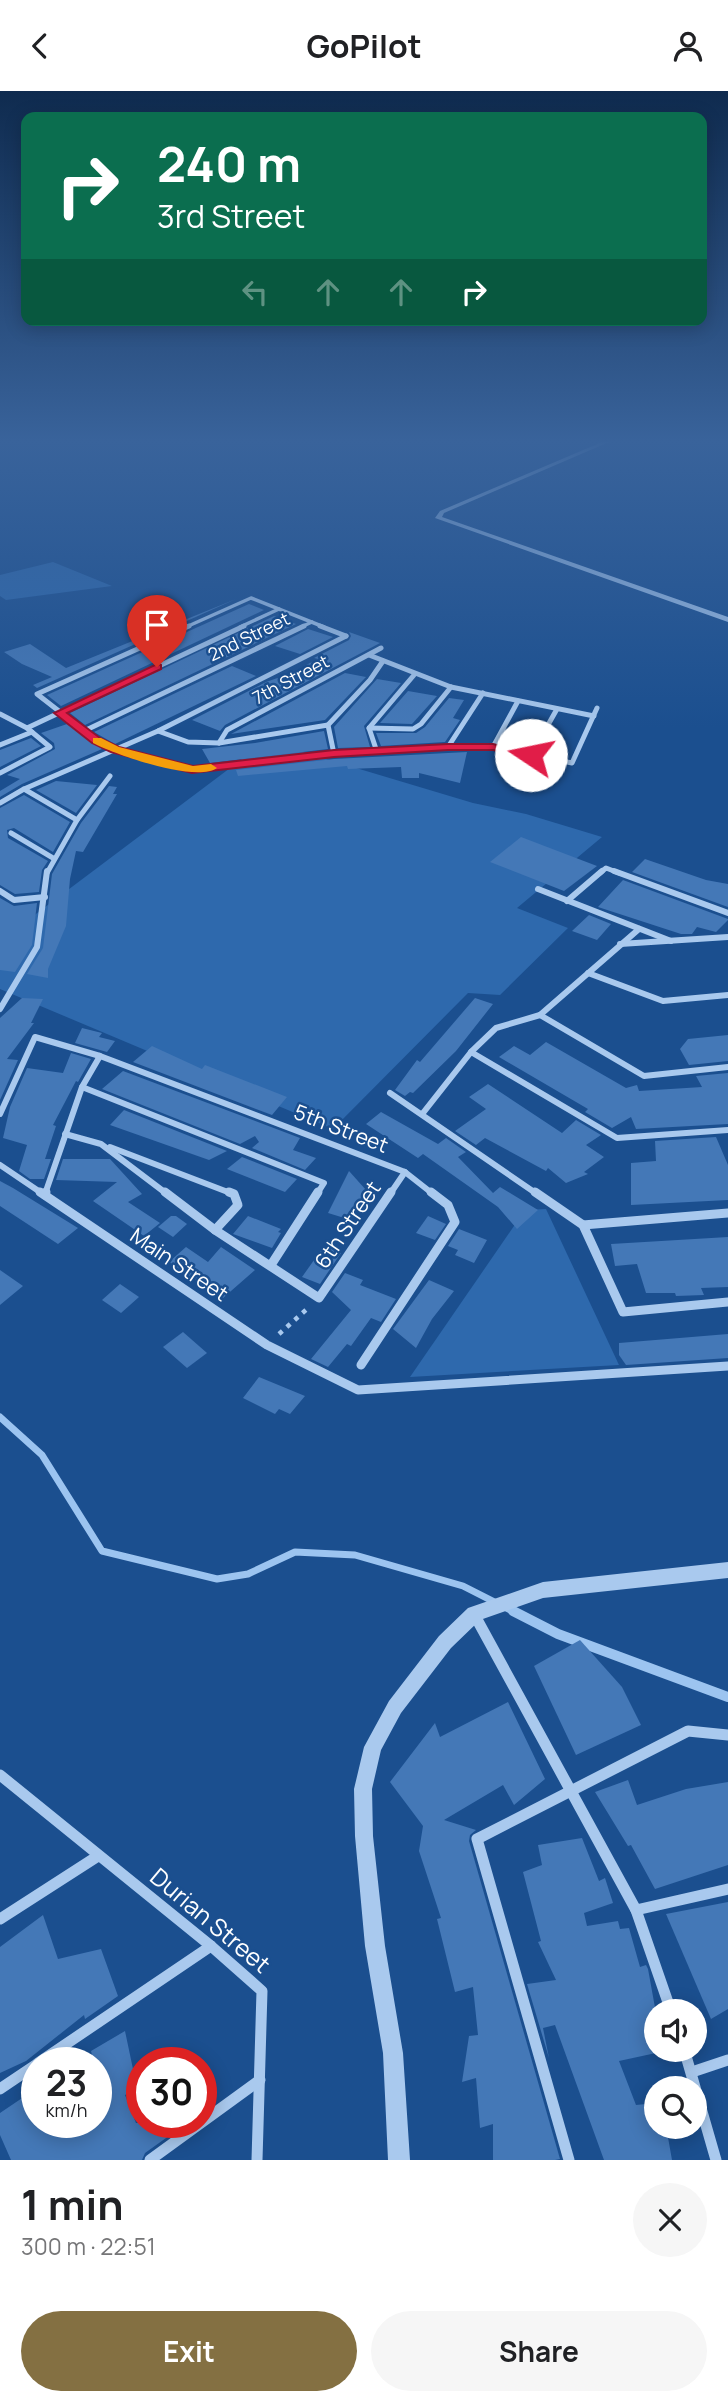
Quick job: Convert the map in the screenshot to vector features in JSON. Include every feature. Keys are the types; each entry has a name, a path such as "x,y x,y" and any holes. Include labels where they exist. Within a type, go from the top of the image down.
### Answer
{"street":[{"path":"488,536 728,620"},
{"path":"0,803 24,789 115,750 158,731 346,636 251,598 37,694 84,731 115,750 192,770 334,754 448,747 493,747 572,763 597,708"},
{"path":"0,745 60,713 279,609"},
{"name":"2nd Street","path":"84,731 312,622"},
{"name":"7th Street","path":"219,743 227,730 381,647"},
{"path":"369,655 450,687 594,716"},
{"path":"158,731 188,742 219,743 328,725 383,661"},
{"path":"369,728 414,675"},
{"path":"369,728 413,729 421,725 450,687"},
{"path":"448,747 483,693"},
{"path":"493,747 518,701"},
{"path":"531,755 557,709"},
{"path":"0,714 29,730 50,747 0,773"},
{"path":"328,725 334,754"},
{"path":"369,728 377,752"},
{"path":"0,1009 37,947 47,870 53,857 110,776"},
{"path":"24,789 77,820"},
{"path":"11,832 53,857"},
{"path":"566,901 606,868 728,913"},
{"path":"538,889 671,941"},
{"path":"0,891 14,900 45,897"},
{"path":"424,1113 471,1052 496,1028 540,1015 639,929"},
{"path":"620,944 728,937"},
{"path":"588,973 663,1001 728,995"},
{"path":"540,1015 644,1076 728,1067"},
{"name":"5th Street","path":"0,1114 35,1037 100,1056 405,1172 448,1205 455,1222 361,1365"},
{"path":"471,1052 617,1138 728,1130"},
{"path":"45,1195 82,1087 100,1056"},
{"path":"82,1087 324,1183 271,1265"},
{"path":"390,1093 424,1113 583,1225 623,1312 728,1302"},
{"path":"65,1134 102,1144 234,1194 238,1205 215,1230"},
{"path":"102,1144 215,1230 319,1298"},
{"name":"Main Street","path":"0,1165 267,1345 358,1390 728,1366"},
{"name":"6th Street","path":"319,1298 405,1172"},
{"path":"583,1225 728,1213"},
{"path":"399,2160 393,2053 375,1946 364,1836 363,1789 373,1747 395,1707 445,1641 481,1611 543,1590 728,1570"},
{"path":"481,1611 572,1792 636,1910 667,1999"},
{"path":"569,2160 477,1839 688,1731 728,1735"},
{"name":"Durian Street","path":"1,1778 211,1946 262,1991 257,2160"},
{"path":"0,1919 98,1856"},
{"path":"636,1910 728,1889"},
{"path":"62,2047 211,1946"},
{"path":"692,2071 728,2060"},
{"path":"689,2062 716,2160"},
{"path":"0,2089 21,2075"},
{"path":"150,2160 260,2080"}],"path":[{"path":"267,1345 319,1298"}],"shaded area":[{"path":"53,562 112,586 6,600 0,596 0,575"},
{"path":"266,741 473,803 526,814 602,837 517,908 568,928 500,995 468,993 333,1129 0,989 0,941"},
{"path":"546,1209 619,1365 410,1377 525,1210"}],"building":[{"path":"236,599 37,688 33,685 52,677 22,664 4,652 30,644 66,668"},
{"path":"249,604 264,610 61,706 47,695"},
{"path":"274,616 296,624 85,725 70,713"},
{"path":"308,629 333,637 300,654 275,646"},
{"path":"349,632 380,643 225,725 220,731 192,720 266,682 306,668 304,666 318,659 314,658 349,640"},
{"path":"232,666 256,676 115,744 94,732"},
{"path":"345,673 366,677 325,720 231,734"},
{"path":"377,679 401,683 364,726 370,747 338,748 334,727"},
{"path":"408,691 437,696 412,724 380,723"},
{"path":"449,698 464,700 453,718 460,720 445,742 381,746 376,733 416,733 425,727"},
{"path":"67,724 102,749 22,784 0,797 0,791 20,779 7,775 55,749 54,743 41,733"},
{"path":"324,731 328,749 210,763 202,749 255,743"},
{"path":"31,738 41,746 0,767 0,750"},
{"path":"467,752 460,783 419,773 419,778 402,778 401,767 348,769 347,766 238,776 236,770 334,759"},
{"path":"56,781 97,785 76,813 36,790"},
{"path":"109,786 117,787 113,794 117,794 83,852 76,851 70,879 66,926 48,969 48,978 27,974 43,948 52,874 81,823"},
{"path":"24,795 70,822 53,852 14,828 7,830 8,838 48,861 42,870 39,892 15,894 0,885 0,808"},
{"path":"521,837 597,866 564,891 490,862"},
{"path":"645,859 706,880 728,884 728,907 632,872"},
{"path":"623,880 728,920 716,932 697,927 692,934 681,934 598,907"},
{"path":"0,898 14,906 37,903 32,945 15,972 0,970"},
{"path":"589,915 611,924 597,940 572,931"},
{"path":"22,998 43,999 31,1023 34,1023 7,1059 18,1060 0,1100 0,1018"},
{"path":"475,998 493,1004 456,1051 413,1093 405,1096 395,1090 417,1060 420,1062"},
{"path":"82,1028 102,1033 99,1037 115,1041 107,1052 75,1043"},
{"path":"728,1035 728,1061 689,1065 680,1049 688,1039"},
{"path":"546,1042 626,1088 637,1085 639,1091 702,1087 696,1076 728,1073 728,1124 636,1129 631,1117 612,1128 585,1112 588,1109 499,1057 514,1046 530,1055"},
{"path":"152,1046 202,1069 205,1065 287,1097 272,1115 133,1062"},
{"path":"71,1053 91,1059 53,1125 56,1126 45,1159 51,1159 44,1179 30,1179 19,1171 27,1145 3,1138 10,1107 27,1068 63,1073"},
{"path":"123,1071 300,1138 293,1150 316,1158 305,1170 252,1148 259,1142 255,1136 240,1144 102,1089"},
{"path":"488,1084 562,1133 576,1120 601,1135 586,1145 604,1157 584,1172 588,1174 566,1183 548,1168 546,1171 485,1138 476,1145 455,1131 486,1109 469,1097"},
{"path":"124,1110 227,1151 209,1160 110,1125"},
{"path":"381,1112 438,1144 446,1138 466,1152 458,1157 493,1193 500,1187 538,1210 517,1229 498,1207 423,1154 418,1158 366,1124"},
{"path":"716,1137 728,1165 728,1200 631,1205 631,1163 656,1161 655,1141"},
{"path":"242,1157 297,1179 285,1192 227,1169"},
{"path":"63,1159 110,1159 142,1194 128,1202 160,1223 144,1236 93,1201 117,1182 56,1180"},
{"path":"349,1171 366,1190 351,1220 328,1213"},
{"path":"0,1181 78,1228 58,1244 0,1206"},
{"path":"171,1216 176,1216 187,1224 173,1237 158,1227"},
{"path":"248,1216 281,1229 272,1248 233,1234"},
{"path":"428,1216 446,1224 435,1240 416,1233"},
{"path":"459,1229 487,1240 474,1263 455,1255 458,1250 448,1246"},
{"path":"728,1237 728,1287 701,1288 704,1295 646,1293 637,1264 615,1266 611,1244"},
{"path":"324,1246 341,1253 320,1284 302,1277"},
{"path":"186,1247 208,1262 221,1247 255,1270 223,1298 169,1262"},
{"path":"0,1270 23,1286 0,1305"},
{"path":"345,1273 363,1280 360,1285 396,1299 381,1322 371,1318 351,1346 347,1344 328,1367 311,1359 351,1310 332,1292"},
{"path":"429,1280 454,1291 432,1319 416,1348 393,1329"},
{"path":"120,1284 139,1297 121,1313 102,1300"},
{"path":"183,1332 207,1353 187,1368 163,1347"},
{"path":"728,1334 728,1358 626,1365 619,1355 619,1343"},
{"path":"259,1377 305,1396 290,1414 279,1409 275,1414 243,1398"},
{"path":"580,1640 622,1687 641,1725 576,1755 534,1666"},
{"path":"508,1702 545,1779 514,1805 503,1785 444,1820 476,1830 470,1835 469,1841 560,2159 555,2160 493,2160 493,2124 480,2128 476,2078 462,2082 469,2036 478,2035 473,1987 455,1992 437,1919 441,1918 419,1851 423,1826 390,1782 435,1723 440,1737"},
{"path":"628,1780 637,1805 686,1789 728,1782 728,1865 655,1889 631,1845 628,1846 595,1792"},
{"path":"582,1838 599,1881 605,1878 613,1903 584,1913 587,1926 618,1921 620,1929 629,1928 640,1967 646,1965 648,1969 653,1999 644,1999 644,2056 619,2061 636,2105 644,2104 644,2139 668,2139 672,2160 604,2160 555,2025 543,2028 549,2058 527,1984 556,1980 538,1942 541,1941 523,1872 542,1865 538,1845"},
{"path":"728,1902 728,2009 711,2019 707,1999 702,1999 666,1914"},
{"path":"43,1915 58,1959 101,1949 118,1996 85,2019 84,2015 44,2047 21,2047 21,2063 0,2073 0,1947"},
{"path":"125,2031 128,2047 126,2047 126,2138 166,2138 145,2153 142,2160 11,2160 0,2135 0,2113 21,2099 21,2138 112,2138 112,2047 98,2047"}],"waterway":[{"path":"0,1417 42,1455 102,1551 217,1579 248,1574 295,1552 355,1555 463,1586 516,1613"},
{"path":"513,1611 558,1634 728,1697"}],"slow traffic":[{"path":"97,741 115,750 192,770 211,768"}],"route":[{"path":"157,667 60,713 96,740 115,750 192,770 334,754 448,747 493,747 531,755"}]}
